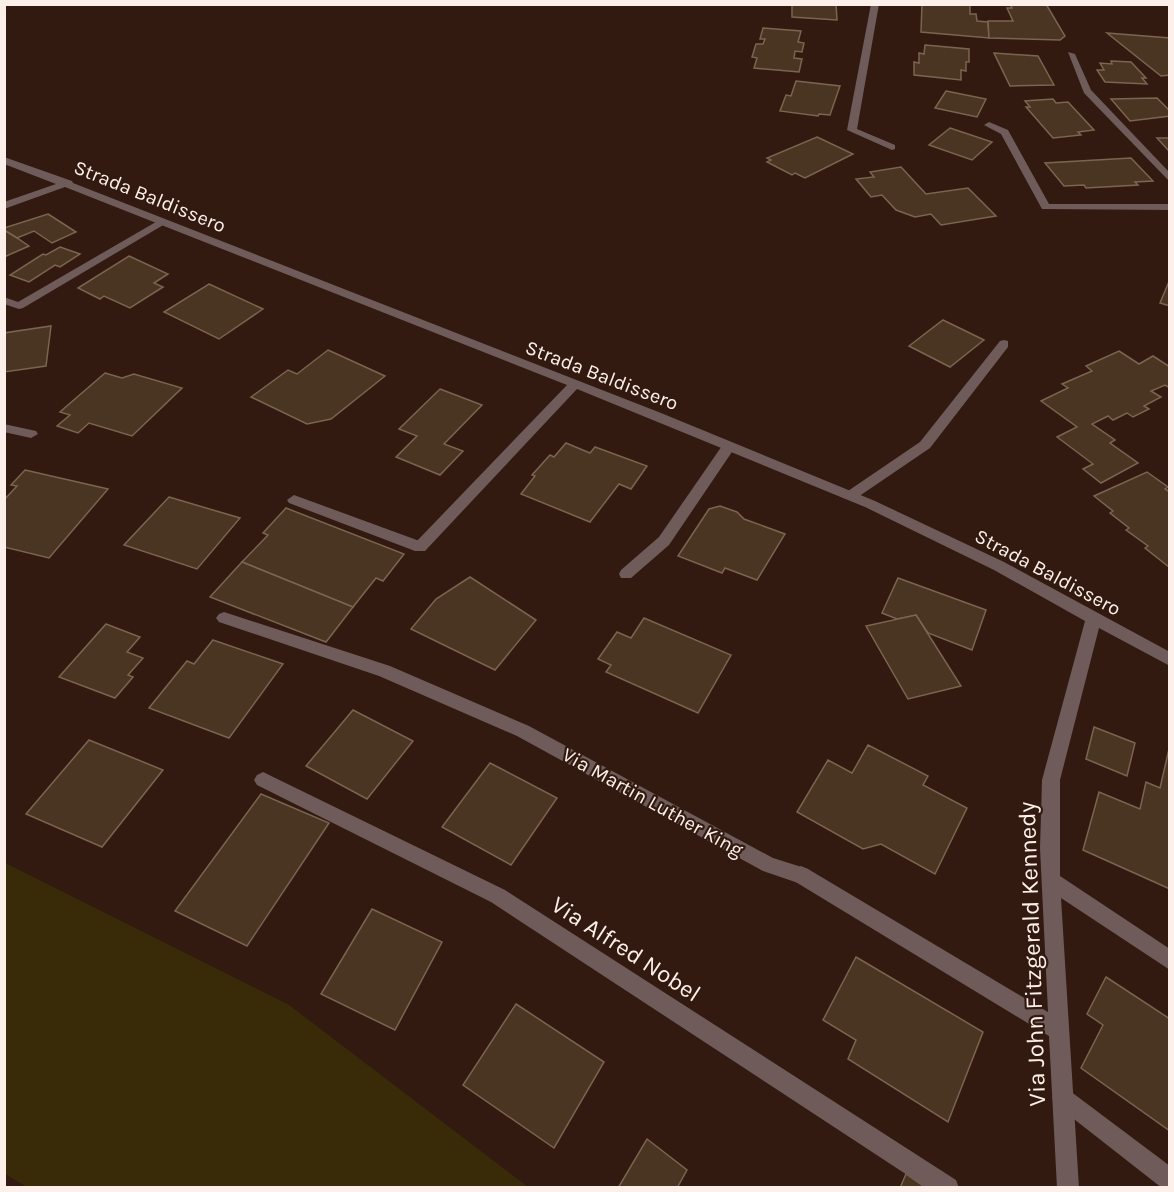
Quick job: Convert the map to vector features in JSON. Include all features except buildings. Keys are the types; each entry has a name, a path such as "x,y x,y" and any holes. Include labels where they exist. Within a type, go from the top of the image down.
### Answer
{"street":[{"path":"875,4 852,130 892,147"},
{"path":"1071,54 1087,91 1170,179"},
{"path":"988,125 1005,132 1046,207 1170,207"},
{"name":"Strada Baldissero","path":"4,160 68,183 850,496 999,566 1170,660"},
{"path":"4,206 68,183"},
{"path":"4,300 19,306 161,222"},
{"path":"850,496 925,445 1004,344"},
{"path":"294,501 420,547 574,385"},
{"path":"4,428 31,434"},
{"path":"626,574 664,541 729,446"},
{"name":"Via John Fitzgerald Kennedy","path":"1068,1188 1048,848 1051,780 1094,617"},
{"name":"Via Martin Luther King","path":"224,618 384,671 523,731 769,865 801,874 1059,1030"},
{"name":"Via Alfred Nobel","path":"263,780 498,896 948,1188"},
{"path":"1050,880 1170,961"},
{"path":"1063,1098 1170,1180"}],"shaded area":[{"path":"5,863 289,1005 528,1187 27,1187 5,1174"}]}
